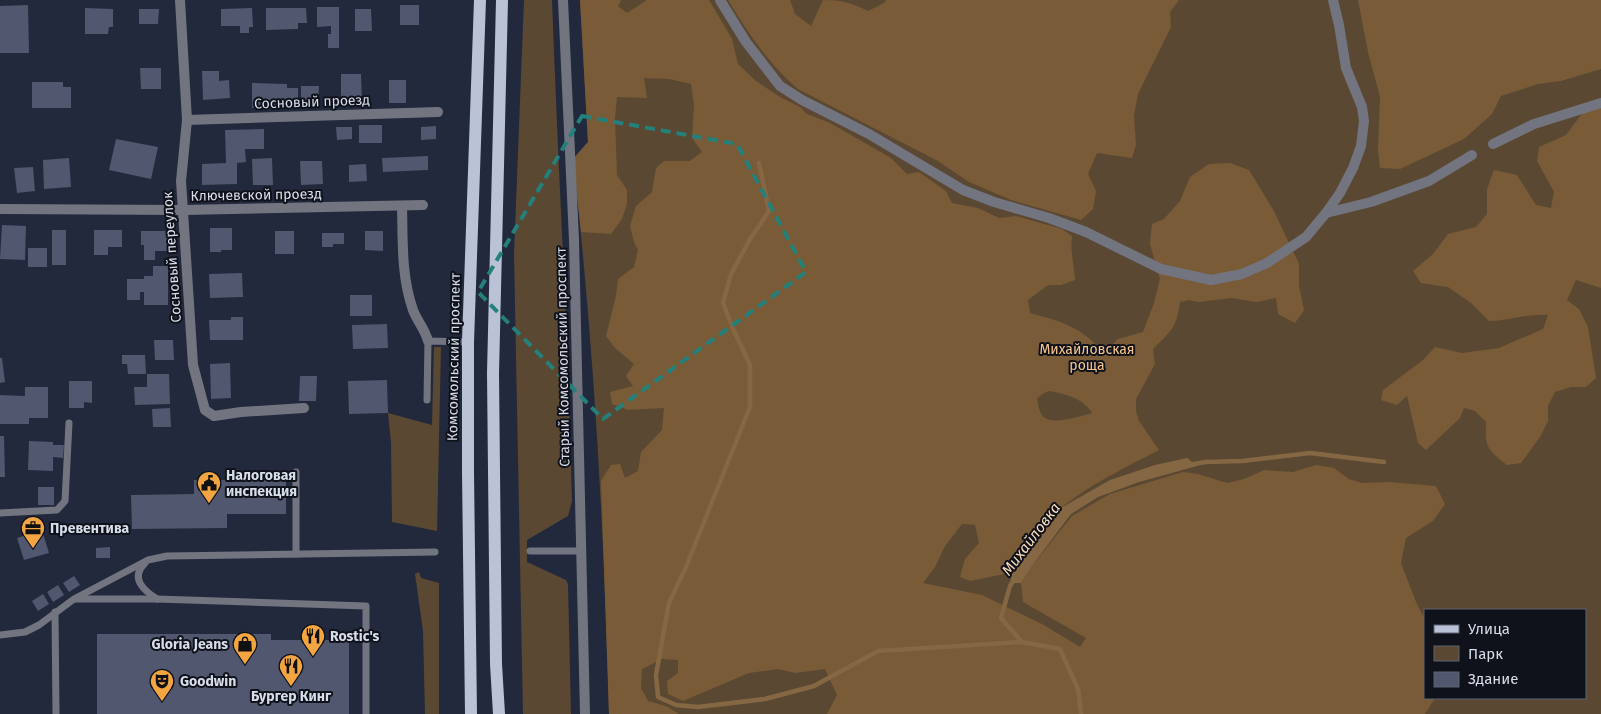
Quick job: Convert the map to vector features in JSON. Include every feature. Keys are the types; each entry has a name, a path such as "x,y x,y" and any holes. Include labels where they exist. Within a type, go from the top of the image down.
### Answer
{"main road":[{"name":"Комсомольский проспект","path":"471,714 468,342 480,0"},
{"path":"499,714 496,664 493,373 502,0"}],"street":[{"name":"Сосновый переулок","path":"180,0 187,120 181,182 193,365 205,410 214,416 241,412 304,408"},
{"name":"Старый Комсомольский проспект","path":"563,0 574,240 585,714"},
{"path":"720,0 746,42 774,79 794,96 868,134 962,190 994,202 1058,221 1161,269 1211,280 1242,274 1268,263 1306,237 1340,193 1353,168 1361,146 1364,121 1362,108 1346,68 1333,0"},
{"path":"1493,144 1534,124 1601,103"},
{"name":"Сосновый проезд","path":"187,120 438,112"},
{"path":"1326,212 1371,202 1429,181 1472,155"},
{"name":"Ключевской проезд","path":"0,209 184,210 422,205"},
{"path":"402,206 404,274 414,311 428,341"}],"lane":[{"path":"427,400 428,341 468,342"},
{"path":"0,513 57,510 65,501 68,424"},
{"path":"296,472 296,554"},
{"path":"530,551 581,550"},
{"path":"0,635 25,632 39,625 74,599 148,560 167,556 435,552"},
{"path":"148,560 140,568 138,575 140,584 145,592 157,599"},
{"path":"74,599 157,599 366,606 366,714"},
{"path":"55,612 56,714"}],"highlighted area":[{"path":"582,116 737,144 806,272 603,419 478,292"}],"green space":[{"path":"524,0 552,0 572,501 568,516 527,540 527,562 566,580 568,584 571,714 523,714 514,254"},
{"name":"Михайловская роща","path":"580,0 1601,0 1601,714 609,714 597,436 587,298 573,159 588,142"},
{"path":"580,0 621,0 618,6 627,13 647,0 709,0 732,39 738,64 756,81 780,97 800,107 807,114 830,123 891,158 907,174 919,172 946,191 952,203 978,208 999,218 1016,216 1062,229 1072,236 1075,280 1061,285 1048,285 1028,300 1030,313 1070,326 1086,336 1104,352 1118,339 1143,332 1154,303 1160,279 1150,244 1152,224 1164,219 1180,201 1190,177 1209,164 1230,163 1249,170 1274,211 1299,264 1299,286 1304,310 1295,323 1278,314 1276,298 1257,302 1231,298 1180,302 1175,324 1153,349 1155,364 1136,399 1136,411 1139,421 1159,450 1097,483 1062,507 1041,529 1009,573 970,581 960,577 965,559 979,543 975,525 962,524 945,546 935,567 923,583 982,595 1042,624 1080,647 1086,638 1023,602 1021,583 1034,563 1072,516 1110,494 1183,472 1198,474 1227,483 1244,479 1264,470 1293,472 1316,465 1334,468 1349,479 1362,483 1389,482 1436,486 1445,504 1433,521 1406,538 1401,563 1424,618 1424,699 1434,699 1425,714 827,714 837,695 825,669 796,673 778,669 749,673 683,701 668,694 667,681 678,673 678,660 662,659 642,669 641,688 648,701 666,706 679,714 609,714 601,481 611,465 620,464 625,478 638,471 641,452 662,430 664,408 628,410 612,404 610,392 633,386 626,376 634,364 615,348 606,336 616,296 618,279 634,267 638,250 630,226 636,206 652,192 656,168 664,161 690,161 702,152 692,138 694,105 691,84 669,79 644,78 647,98 617,97 615,118 617,175 627,190 627,204 622,219 611,234 581,232 573,159 588,142","holes":["1049,391 1079,400 1092,413 1066,420 1052,420 1042,415 1037,399 1042,394"]},
{"path":"728,0 790,0 795,14 811,26 823,0 846,2 868,11 884,3 886,0 1179,0 1170,12 1171,27 1138,94 1134,116 1136,145 1132,158 1097,153 1088,174 1096,191 1093,209 1081,220 1011,200 969,182 938,161 798,89 759,47"},
{"path":"1358,0 1601,0 1601,69 1561,81 1538,84 1501,96 1492,114 1464,139 1400,169 1380,168 1378,150 1380,97 1368,52"},
{"path":"1601,108 1601,288 1576,280 1567,300 1579,309 1588,327 1596,378 1586,387 1571,387 1555,392 1548,406 1548,421 1540,437 1521,463 1507,465 1495,455 1487,443 1486,422 1475,411 1464,408 1460,418 1426,450 1418,443 1407,396 1397,405 1381,400 1383,390 1423,360 1435,347 1462,353 1499,348 1543,329 1548,315 1489,321 1471,303 1448,287 1421,283 1413,271 1433,254 1448,234 1476,227 1487,214 1487,189 1494,170 1517,175 1536,205 1551,208 1554,192 1537,161 1539,147 1566,135 1584,111"},
{"path":"434,347 441,347 437,531 392,522 391,443 388,413 432,425"},
{"path":"419,572 421,578 439,583 439,714 425,714 423,631 415,574"}],"shaded area":[{"path":"1187,458 1197,466 1139,482 1098,497 1071,514 1021,583 1012,583 1009,573 1034,539 1061,508 1110,480 1155,465"}],"building":[{"path":"28,5 29,53 0,53 0,6"},
{"path":"400,5 419,5 419,25 400,25"},
{"path":"317,7 339,7 339,48 328,48 328,34 331,34 331,26 317,27"},
{"path":"85,8 113,9 113,27 109,27 108,34 85,34"},
{"path":"252,8 253,27 249,27 249,33 240,33 240,26 221,26 221,9"},
{"path":"266,8 306,8 307,23 298,23 298,29 266,30"},
{"path":"139,9 159,9 158,24 139,24"},
{"path":"355,9 371,9 372,31 355,31"},
{"path":"140,68 161,68 161,89 141,89"},
{"path":"202,71 219,71 219,81 229,80 230,98 203,100"},
{"path":"341,74 361,74 362,103 341,103"},
{"path":"389,80 406,80 406,103 389,103"},
{"path":"32,82 63,82 63,87 71,87 71,108 32,108"},
{"path":"252,83 287,84 287,88 298,88 298,108 252,108"},
{"path":"301,86 319,86 318,106 301,106"},
{"path":"359,125 382,125 382,143 359,143"},
{"path":"436,126 436,139 421,140 421,127"},
{"path":"336,127 352,127 352,139 337,140"},
{"path":"264,129 264,149 245,149 246,162 237,163 237,184 202,185 202,164 226,163 225,130"},
{"path":"116,139 158,147 151,179 109,170"},
{"path":"428,156 428,170 383,172 382,158"},
{"path":"69,158 71,187 44,189 43,160"},
{"path":"272,158 273,185 253,185 252,159"},
{"path":"300,161 322,161 323,184 301,185"},
{"path":"366,164 367,181 349,182 349,165"},
{"path":"33,167 35,191 17,193 14,168"},
{"path":"2,225 26,226 25,260 0,259"},
{"path":"210,228 232,228 232,250 210,252"},
{"path":"52,230 66,230 66,265 52,265"},
{"path":"94,230 122,230 122,247 108,247 108,255 94,255"},
{"path":"141,231 167,231 167,251 155,251 155,260 144,260 144,245 141,245"},
{"path":"275,231 294,231 294,254 275,254"},
{"path":"365,231 383,231 383,251 365,250"},
{"path":"322,233 344,233 344,244 322,247"},
{"path":"28,248 47,248 47,267 28,267"},
{"path":"153,266 168,266 168,305 144,305 144,292 140,292 140,300 127,300 127,279 144,279 144,276 153,276"},
{"path":"242,273 243,297 210,298 209,274"},
{"path":"350,295 372,295 372,316 350,316"},
{"path":"231,317 243,317 243,340 210,340 209,320 231,320"},
{"path":"387,324 388,348 353,349 352,325"},
{"path":"154,340 173,340 174,360 155,360"},
{"path":"122,355 145,355 146,374 128,374 127,364 122,364"},
{"path":"0,358 2,358 5,382 0,383"},
{"path":"230,363 231,398 211,399 210,364"},
{"path":"147,374 169,374 170,404 135,405 134,387 147,387"},
{"path":"300,376 317,376 316,401 299,401"},
{"path":"387,380 388,413 349,414 348,381"},
{"path":"69,381 92,381 92,403 84,402 84,408 69,408"},
{"path":"25,387 48,387 48,418 29,418 29,424 0,424 0,395 25,396"},
{"path":"170,408 171,427 153,427 152,409"},
{"path":"0,436 4,436 5,477 0,477"},
{"path":"29,441 53,442 53,445 64,445 63,458 53,457 53,471 28,470"},
{"name":"Налоговая инспекция","path":"194,480 286,480 286,514 227,514 227,528 132,529 131,495 194,494"},
{"path":"38,487 54,487 54,505 38,505"},
{"path":"42,530 49,553 24,560 17,538"},
{"path":"110,547 110,558 96,558 96,548"},
{"path":"74,576 80,585 69,592 63,583"},
{"path":"58,585 64,595 53,602 47,592"},
{"path":"43,594 49,604 38,611 32,601"},
{"path":"97,634 271,634 271,640 349,640 349,714 97,714"}],"waterway":[{"path":"759,163 769,211 749,241 731,274 723,303 750,365 750,407 686,567 669,603 656,675 658,697 676,705 698,707 765,699 814,686 878,651 1022,642"},
{"name":"Михайловка","path":"1189,465 1310,453 1384,462"},
{"name":"Михайловка","path":"1015,578 1010,586 1001,618 1022,642 1060,649 1078,689 1081,714"}],"place":[{"name":"Налоговая инспекция","path":"209,504"},
{"name":"Превентива","path":"33,549"},
{"name":"Rostic's","path":"313,657"},
{"name":"Gloria Jeans","path":"245,665"},
{"name":"Бургер Кинг","path":"291,687"},
{"name":"Goodwin","path":"162,702"}]}
